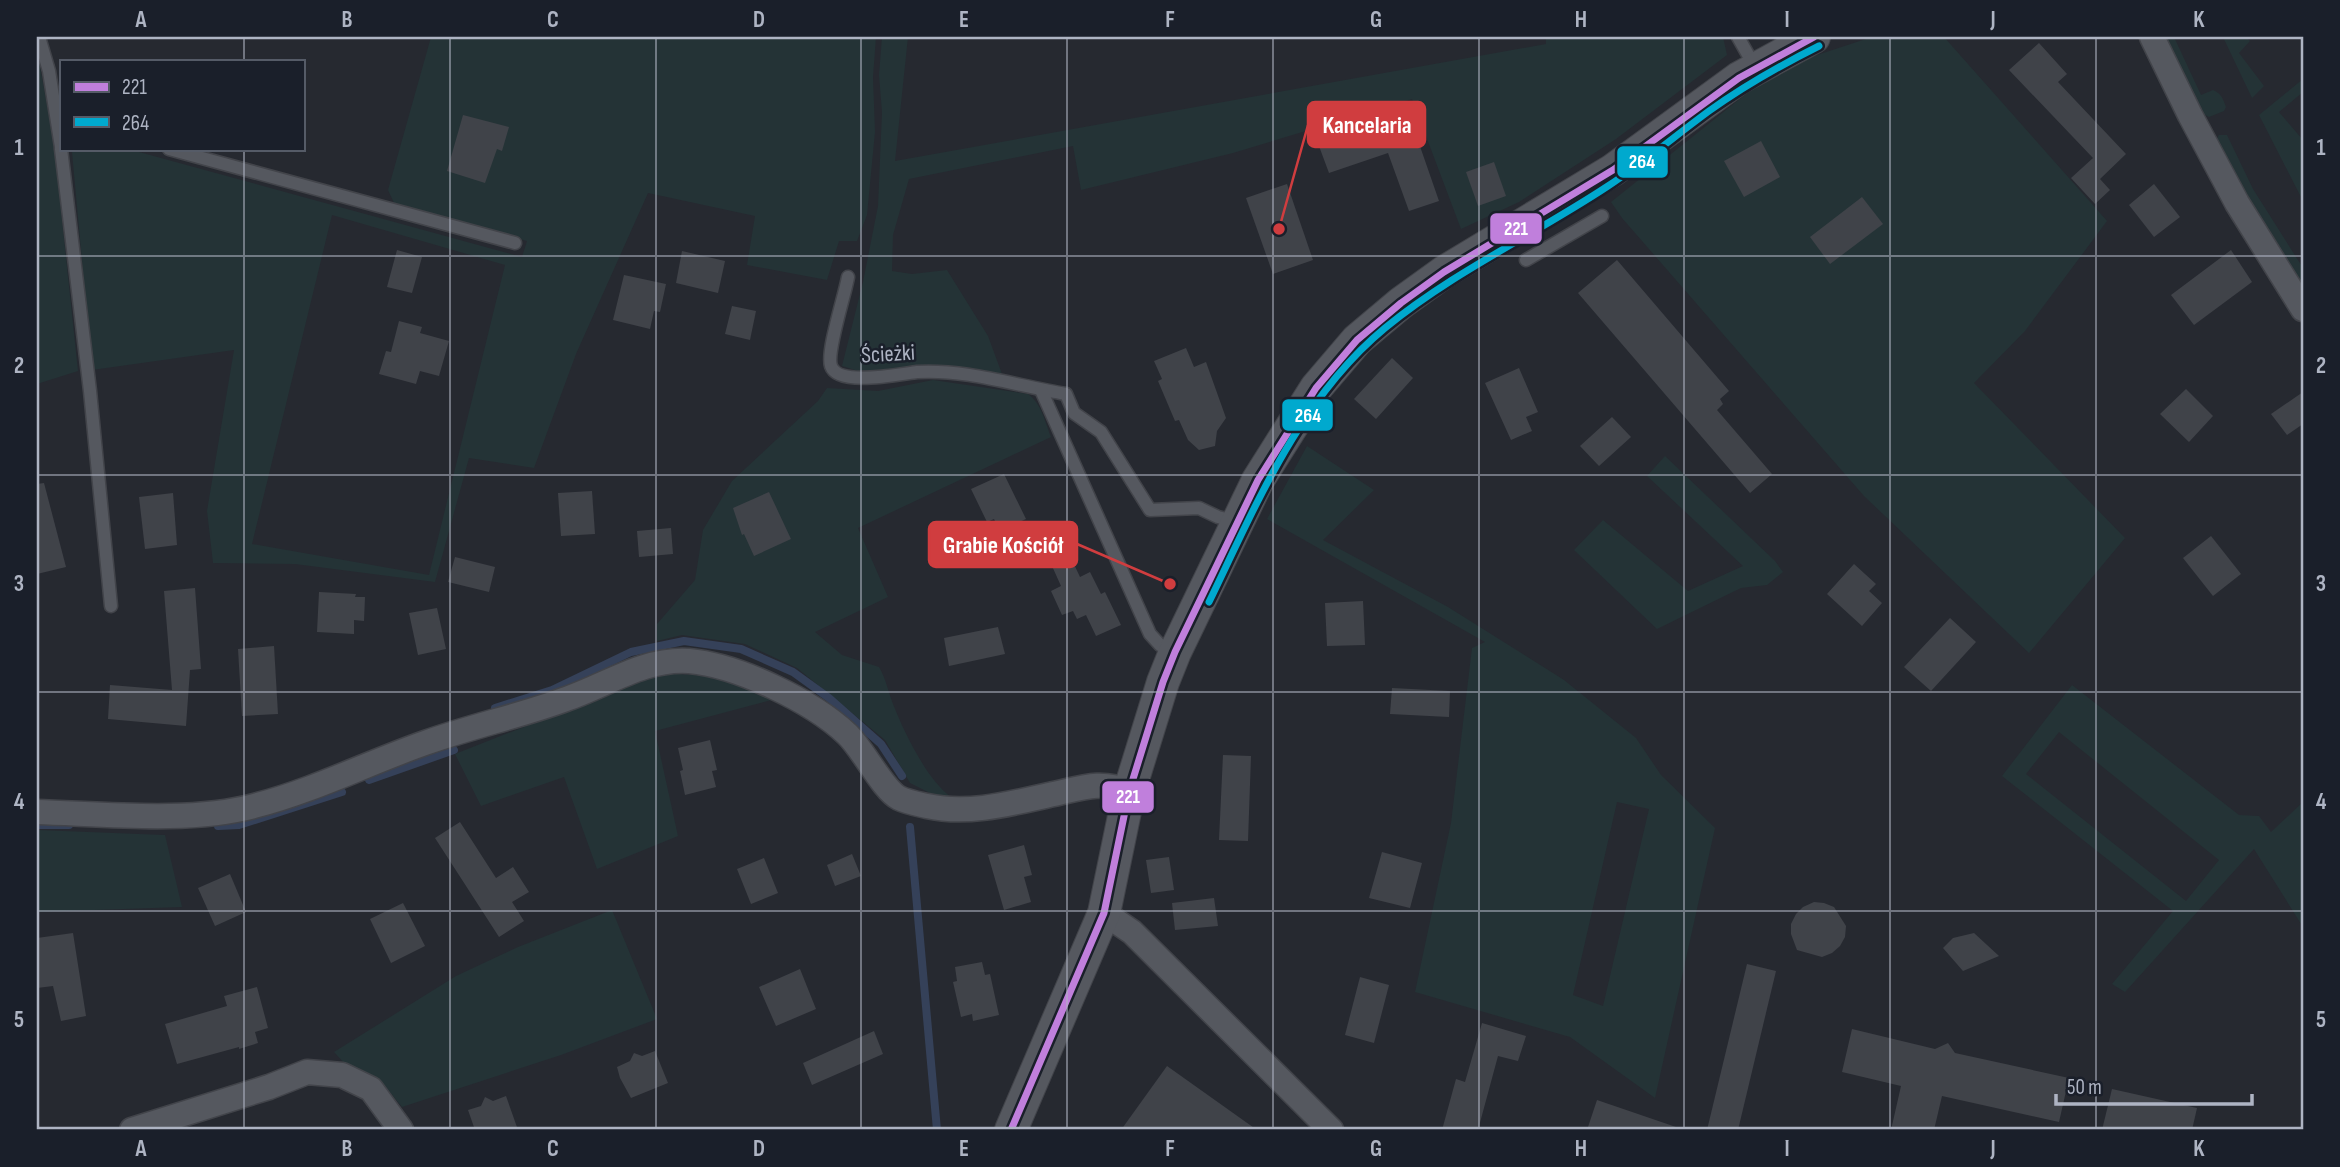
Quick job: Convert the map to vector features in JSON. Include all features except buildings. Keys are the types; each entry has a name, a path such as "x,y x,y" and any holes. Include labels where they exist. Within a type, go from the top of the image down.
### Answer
{"street":[{"path":"1011,1130 1104,913 1129,792 1175,652 1258,480 1316,387 1336,362 1375,323 1444,272 1604,176 1756,68 1814,37"},
{"path":"2152,37 2237,203 2303,309"},
{"path":"37,812 197,815 253,807 430,741 570,698 649,665 676,661 707,664 738,673 815,709 849,736 899,799 932,807 967,810 1029,800 1097,784 1115,786 1129,792"},
{"path":"1104,913 1132,932 1331,1130"},
{"path":"132,1130 307,1073 342,1075 371,1089 401,1130"}],"lane":[{"path":"38,37 49,71 60,135"},
{"path":"1738,37 1756,68"},
{"path":"62,150 111,606"},
{"path":"173,150 516,243"},
{"path":"1526,260 1602,216"},
{"name":"Ścieżki","path":"848,277 830,354 831,368 835,373 859,378 918,372 945,373 1066,394 1074,413 1101,432 1150,510 1199,508 1237,522"},
{"path":"1041,390 1150,634 1160,645 1175,652"}],"shaded area":[{"path":"431,37 876,37 873,77 875,132 867,215 857,241 839,241 827,280 747,265 755,216 648,193 576,354 534,468 469,458 435,582 295,564 213,563 207,511 234,350 92,370 72,152 139,152 522,257 527,241 395,205 388,190","holes":["332,215 505,265 429,575 252,544"]},
{"path":"882,37 908,37 895,161 1546,44 1546,37 1723,37 1727,55 1616,139 1519,202 1461,229 1412,99 1233,153 1081,190 1073,146 909,179 893,235 892,271 912,274 947,270 988,336 1002,374 944,365 858,371 842,366 878,206 882,112 879,75"},
{"path":"1872,37 1944,37 2107,221 2025,331 1974,383 2125,538 2029,653 1864,496 1611,202 1756,86 1799,61"},
{"path":"2160,37 2174,37 2201,95 2213,90 2216,92 2224,102 2224,111 2209,117 2198,111"},
{"path":"2223,37 2246,37 2250,41 2239,53 2264,86 2252,98"},
{"path":"37,50 54,144 78,371 37,384"},
{"path":"2303,79 2303,92 2279,112 2303,140 2303,201 2259,115"},
{"path":"2219,135 2227,135 2253,189 2303,268 2303,290 2214,143"},
{"path":"933,380 1028,394 1040,408 1051,437 858,528 888,597 815,632 842,655 879,667 917,755 933,779 951,797 930,793 910,783 885,740 797,668 745,644 682,635 657,641 657,624 695,580 703,530 732,481 818,401 827,388 878,391"},
{"path":"1307,446 1374,490 1323,540 1448,607 1564,680 1636,738 1661,775 1715,828 1655,1098 1570,1037 1415,992 1451,823 1472,648 1485,642 1267,519","holes":["1617,802 1649,809 1603,1006 1573,995"]},
{"path":"1665,456 1775,561 1783,572 1767,585 1741,588 1657,629 1574,550 1603,520 1688,591 1743,566 1647,476"},
{"path":"661,673 710,676 775,699 655,731 678,836 597,869 564,777 481,806 455,754"},
{"path":"2072,685 2239,815 2259,816 2271,832 2303,802 2303,927 2254,849 2125,992 2112,984 2173,911 2002,776","holes":["2059,732 2219,860 2186,901 2026,774"]},
{"path":"37,830 165,835 182,907 37,912"},
{"path":"612,910 657,1019 561,1055 402,1107 379,1079 344,1063 334,1052 456,976 518,947"}],"waterway":[{"path":"495,708 552,690 631,652 684,641 741,649 793,672 829,698 881,744 902,776"},
{"path":"369,780 454,750"},
{"path":"218,826 239,825 342,792"},
{"path":"37,825 69,825"},
{"path":"910,827 937,1130"}],"transit line":[{"name":"221","path":"1011,1130 1104,913 1129,792 1175,652 1258,480 1316,388 1357,340 1444,272 1613,170 1739,78 1814,37"},
{"name":"264","path":"1209,602 1263,491 1304,420 1355,356 1385,328 1466,271 1608,186 1736,93 1819,46"}],"place":[{"name":"Kancelaria","path":"1279,229"},
{"name":"Grabie Kościół","path":"1170,584"}]}
